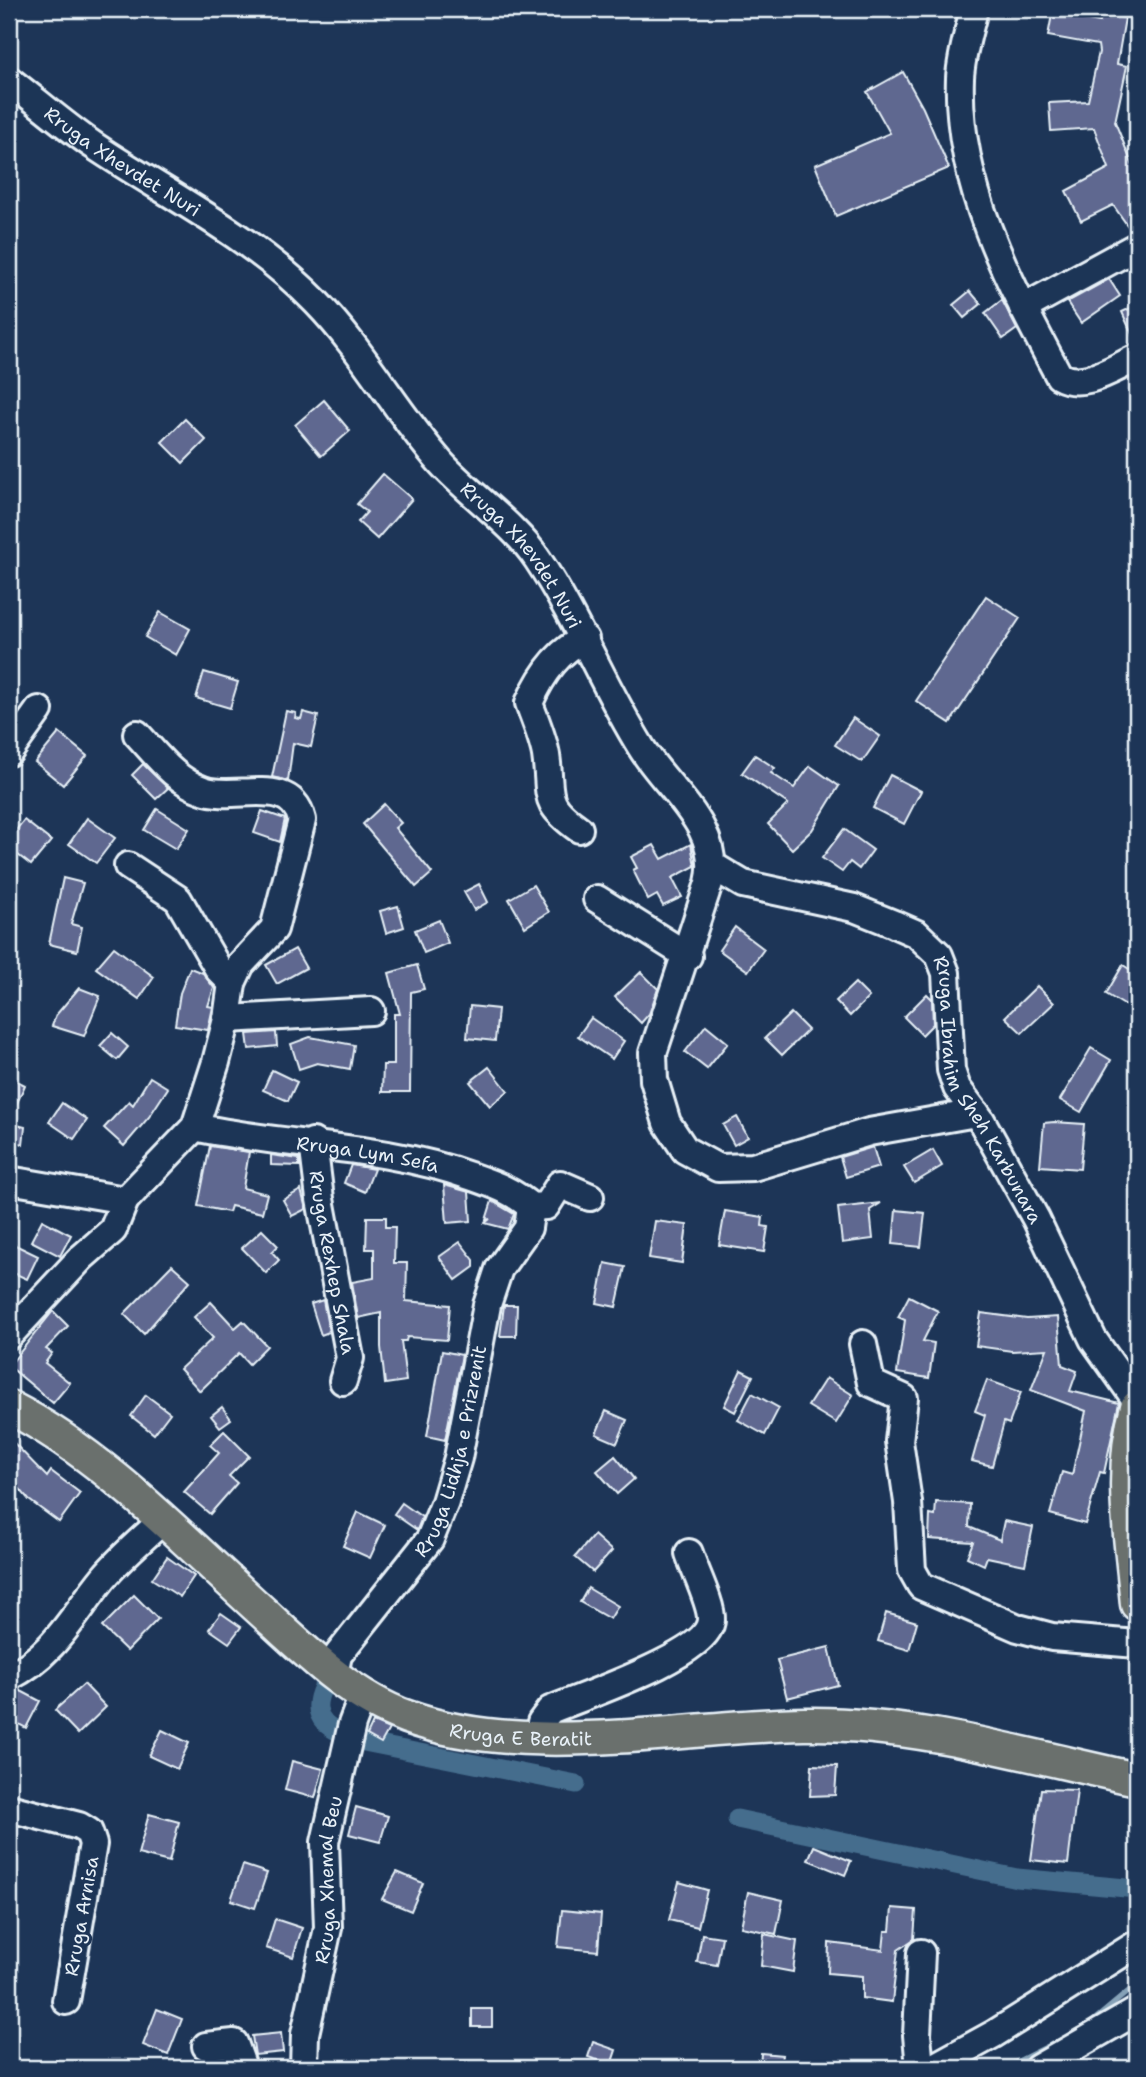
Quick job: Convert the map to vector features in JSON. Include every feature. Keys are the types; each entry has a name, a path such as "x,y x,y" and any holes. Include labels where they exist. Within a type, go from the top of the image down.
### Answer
{"main road":[{"name":"Rruga E Beratit","path":"9,1407 80,1451 334,1675 363,1695 409,1717 481,1732 539,1738 597,1738 806,1724 891,1729 1136,1772"},
{"path":"1137,1407 1129,1433 1125,1483 1137,1604"}],"street":[{"path":"974,9 960,77 968,167 983,215 1023,308 1059,376 1069,382 1081,382 1137,358"},
{"name":"Rruga Xhevdet Nuri","path":"9,79 94,146 241,237 316,302 440,462 536,556 585,639 609,693 642,749 664,781 695,815 710,844 713,866"},
{"path":"1023,308 1137,246"},
{"path":"579,829 557,813 548,793 546,753 529,703 539,680 571,645 585,639"},
{"path":"9,752 40,710"},
{"path":"9,1335 80,1258 113,1230 125,1200 195,1127 227,1019 232,983 241,964 274,929 302,820 299,808 289,797 274,793 205,792 197,788 165,764 137,734"},
{"path":"128,866 178,899 219,970 232,983"},
{"path":"713,866 688,956 653,1053 654,1080 667,1123 685,1150 718,1168 753,1167 869,1132 976,1114"},
{"name":"Rruga Ibrahim Sheh Karbunara","path":"713,866 743,884 854,908 917,934 939,955 946,973 951,1070 957,1088 976,1114 1052,1250 1093,1339 1137,1401"},
{"path":"597,899 688,956"},
{"path":"227,1019 371,1012"},
{"name":"Rruga Lym Sefa","path":"195,1127 242,1137 313,1142 393,1154 453,1170 514,1192 531,1207"},
{"name":"Rruga Rexhep Shala","path":"313,1142 320,1199 350,1358 343,1381"},
{"path":"9,1180 125,1200"},
{"path":"531,1207 546,1206 560,1184 566,1184 590,1197"},
{"name":"Rruga Lidhja e Prizrenit","path":"334,1675 338,1655 430,1539 458,1458 487,1305 499,1269 527,1228 531,1207"},
{"path":"863,1344 870,1383 904,1398 899,1441 908,1502 912,1570 921,1586 1030,1631 1052,1637 1137,1644"},
{"path":"9,1677 31,1665 51,1648 116,1564 162,1521"},
{"path":"539,1738 541,1722 550,1710 663,1665 708,1629 712,1617 689,1553"},
{"name":"Rruga Xhemal Beu","path":"304,2068 305,2034 328,1928 325,1842 350,1735 363,1695"},
{"name":"Rruga Arnisa","path":"9,1808 79,1826 89,1832 93,1844 66,2001"},
{"path":"932,2068 994,2034 1137,1944"},
{"path":"920,2068 917,2035 921,1953"},
{"path":"1038,2068 1137,2011"},
{"path":"206,2046 234,2043 243,2068"}],"building":[{"path":"1053,9 1071,9 1070,17 1100,22 1102,14 1125,18 1117,64 1127,66 1115,122 1137,176 1137,230 1132,232 1113,205 1081,221 1066,191 1109,168 1094,128 1051,131 1049,103 1088,101 1099,52 1098,45 1048,36"},
{"path":"903,72 923,108 949,168 836,216 815,165 890,133 867,92"},
{"path":"1109,279 1120,296 1081,323 1067,302"},
{"path":"970,291 981,304 964,318 953,305"},
{"path":"1002,300 1017,329 1003,339 985,313"},
{"path":"1137,305 1137,342 1136,343 1122,312"},
{"path":"324,400 350,431 321,456 295,425"},
{"path":"185,419 206,440 183,463 162,442"},
{"path":"383,474 412,499 377,539 358,522 367,512 357,504"},
{"path":"986,596 1020,618 950,723 916,701"},
{"path":"160,612 190,629 176,655 145,637"},
{"path":"204,672 238,682 230,708 196,698"},
{"path":"286,711 296,713 295,718 301,719 303,712 318,716 311,747 293,743 288,781 272,777"},
{"path":"853,718 880,736 862,762 835,745"},
{"path":"59,733 87,756 63,785 35,762"},
{"path":"755,755 775,768 771,773 794,788 810,766 839,786 812,830 792,849 768,824 788,804 742,773"},
{"path":"143,764 168,788 156,799 132,775"},
{"path":"890,775 921,791 904,824 873,808"},
{"path":"384,804 401,823 395,828 432,873 416,887 363,824"},
{"path":"157,809 189,829 176,849 144,830"},
{"path":"262,811 285,819 280,842 254,833"},
{"path":"87,818 115,838 96,863 69,844"},
{"path":"24,820 51,841 31,865 9,848 9,839"},
{"path":"844,829 873,850 859,869 850,862 842,872 822,858"},
{"path":"691,844 695,866 672,878 682,897 663,906 657,895 648,900 633,870 637,868 631,857 654,845 662,859"},
{"path":"63,878 83,883 71,924 82,927 77,951 49,944"},
{"path":"479,884 488,902 474,910 464,892"},
{"path":"533,885 549,912 525,927 509,899"},
{"path":"398,906 404,927 386,933 380,911"},
{"path":"439,920 448,943 424,953 415,930"},
{"path":"735,927 764,949 748,971 719,950"},
{"path":"114,947 154,977 139,999 96,968"},
{"path":"295,949 306,968 277,984 266,965"},
{"path":"417,965 424,989 411,992 410,1092 382,1092 383,1065 394,1065 394,1014 400,1014 389,973"},
{"path":"1123,965 1137,974 1137,988 1126,1006 1106,994"},
{"path":"190,968 203,973 214,988 208,1006 213,1007 208,1030 175,1025 180,993"},
{"path":"641,972 658,989 649,1014 641,1023 615,997"},
{"path":"855,983 869,997 850,1016 836,1001"},
{"path":"1037,986 1054,1003 1022,1033 1005,1017"},
{"path":"79,988 100,996 84,1036 52,1026 56,1015"},
{"path":"927,994 932,999 933,1024 922,1035 904,1017"},
{"path":"470,1006 498,1009 495,1041 467,1038"},
{"path":"791,1013 808,1030 782,1055 765,1038"},
{"path":"591,1018 624,1041 612,1059 578,1036"},
{"path":"706,1025 728,1043 707,1069 685,1052"},
{"path":"276,1032 277,1046 249,1049 247,1034"},
{"path":"112,1033 128,1047 117,1060 100,1046"},
{"path":"310,1037 354,1045 350,1069 317,1063 299,1069 291,1044"},
{"path":"1091,1048 1111,1060 1081,1112 1060,1100"},
{"path":"489,1067 508,1091 490,1106 470,1082"},
{"path":"272,1070 297,1082 288,1101 263,1090"},
{"path":"9,1077 25,1085 9,1121"},
{"path":"150,1077 168,1088 149,1117 124,1146 104,1128 129,1101 133,1105"},
{"path":"62,1103 87,1120 74,1139 49,1122"},
{"path":"737,1117 748,1137 734,1145 723,1125"},
{"path":"9,1123 25,1127 23,1144 9,1140"},
{"path":"1044,1123 1084,1124 1080,1169 1040,1166"},
{"path":"210,1146 249,1152 243,1188 267,1194 262,1213 231,1206 229,1212 198,1206"},
{"path":"873,1147 879,1167 846,1177 840,1157"},
{"path":"933,1150 942,1166 914,1183 904,1167"},
{"path":"271,1155 299,1159 299,1166 271,1165"},
{"path":"351,1165 374,1169 365,1192 344,1183"},
{"path":"444,1185 469,1192 471,1221 447,1223"},
{"path":"301,1190 306,1209 292,1216 283,1200"},
{"path":"492,1201 514,1214 508,1229 485,1223 490,1219 486,1220"},
{"path":"881,1203 870,1210 873,1239 842,1243 838,1208"},
{"path":"896,1210 925,1213 921,1247 893,1244"},
{"path":"725,1211 763,1217 762,1226 768,1227 764,1252 719,1245"},
{"path":"367,1217 386,1217 386,1227 395,1227 394,1263 407,1263 406,1301 450,1305 447,1340 407,1337 406,1341 401,1341 406,1381 385,1384 381,1313 358,1318 352,1282 374,1278 374,1249 366,1249"},
{"path":"42,1220 71,1235 60,1256 31,1241"},
{"path":"655,1221 687,1225 682,1263 649,1258"},
{"path":"262,1230 278,1246 272,1252 279,1260 266,1273 242,1248"},
{"path":"9,1242 38,1256 27,1279 9,1271"},
{"path":"460,1242 474,1260 474,1267 456,1280 439,1257"},
{"path":"605,1263 625,1267 616,1307 597,1303"},
{"path":"172,1265 190,1281 144,1334 124,1314"},
{"path":"909,1296 938,1311 923,1341 934,1343 929,1378 897,1373 905,1320 898,1317"},
{"path":"323,1300 329,1332 321,1335 311,1304"},
{"path":"211,1302 235,1328 243,1321 267,1346 249,1364 239,1353 200,1391 180,1369 213,1338 194,1317"},
{"path":"504,1305 517,1305 516,1336 500,1336"},
{"path":"53,1311 68,1326 46,1349 52,1353 45,1363 70,1383 53,1403 9,1366"},
{"path":"981,1313 1027,1319 1058,1317 1062,1365 1077,1371 1070,1391 1119,1403 1104,1473 1100,1472 1085,1524 1050,1514 1062,1472 1072,1475 1086,1411 1031,1390 1047,1349 1012,1351 976,1346"},
{"path":"442,1351 462,1355 445,1440 427,1436"},
{"path":"741,1370 753,1376 735,1412 724,1406"},
{"path":"826,1378 853,1395 836,1423 808,1406"},
{"path":"987,1380 1021,1392 1009,1424 1004,1422 992,1466 972,1461 985,1415 975,1411"},
{"path":"752,1393 779,1408 765,1435 738,1420"},
{"path":"146,1395 170,1413 154,1434 131,1416"},
{"path":"222,1407 231,1419 220,1427 211,1416"},
{"path":"606,1411 627,1420 617,1443 596,1434"},
{"path":"224,1431 249,1456 229,1476 237,1483 210,1514 184,1492 219,1453 210,1445"},
{"path":"9,1438 47,1477 51,1471 80,1493 59,1522 29,1500 9,1476"},
{"path":"615,1456 634,1479 617,1494 597,1471"},
{"path":"936,1502 970,1504 969,1527 1000,1540 1004,1521 1033,1527 1025,1565 987,1557 984,1565 967,1557 973,1542 929,1539 930,1515 935,1516"},
{"path":"402,1503 422,1517 417,1530 394,1514"},
{"path":"358,1512 385,1525 370,1558 343,1546"},
{"path":"594,1535 612,1551 593,1572 575,1557"},
{"path":"167,1557 194,1576 180,1597 152,1579"},
{"path":"588,1588 618,1606 610,1619 580,1602"},
{"path":"134,1595 158,1619 127,1651 102,1627"},
{"path":"221,1613 241,1627 229,1643 209,1629"},
{"path":"886,1613 917,1622 909,1650 878,1641"},
{"path":"829,1647 838,1685 787,1698 777,1660"},
{"path":"84,1684 106,1707 78,1734 55,1710"},
{"path":"19,1690 40,1701 26,1728 9,1719 9,1700"},
{"path":"373,1722 389,1729 381,1743 367,1735"},
{"path":"162,1730 189,1743 177,1769 149,1756"},
{"path":"292,1761 323,1769 315,1798 285,1790"},
{"path":"812,1765 837,1766 835,1795 810,1796"},
{"path":"1041,1789 1077,1790 1068,1864 1031,1860"},
{"path":"356,1807 388,1816 380,1842 349,1834"},
{"path":"149,1814 179,1822 169,1862 138,1854"},
{"path":"814,1846 851,1861 845,1875 808,1860"},
{"path":"243,1865 267,1873 255,1908 231,1900"},
{"path":"397,1872 423,1883 411,1911 382,1899"},
{"path":"679,1882 707,1890 698,1927 669,1920"},
{"path":"748,1892 783,1900 776,1934 741,1927"},
{"path":"892,1908 916,1910 914,1939 898,1950 892,2002 862,1998 862,1976 828,1973 829,1943 883,1950 885,1931 890,1931"},
{"path":"562,1910 601,1914 598,1951 558,1947"},
{"path":"275,1919 302,1928 293,1957 266,1948"},
{"path":"702,1934 722,1937 717,1965 697,1962"},
{"path":"764,1934 797,1941 793,1972 761,1966"},
{"path":"157,2009 182,2019 168,2055 143,2045"},
{"path":"472,2009 492,2009 492,2027 472,2027"},
{"path":"281,2033 283,2052 255,2055 252,2036"},
{"path":"593,2042 616,2050 611,2065 588,2057"},
{"path":"761,2053 782,2055 780,2068 760,2068"}],"waterway":[{"path":"323,1687 319,1698 320,1716 331,1728 359,1741 576,1784"},
{"path":"737,1819 1017,1878 1137,1889"},
{"path":"1088,2025 1137,1984"},
{"path":"1004,2068 1064,2038"}]}
